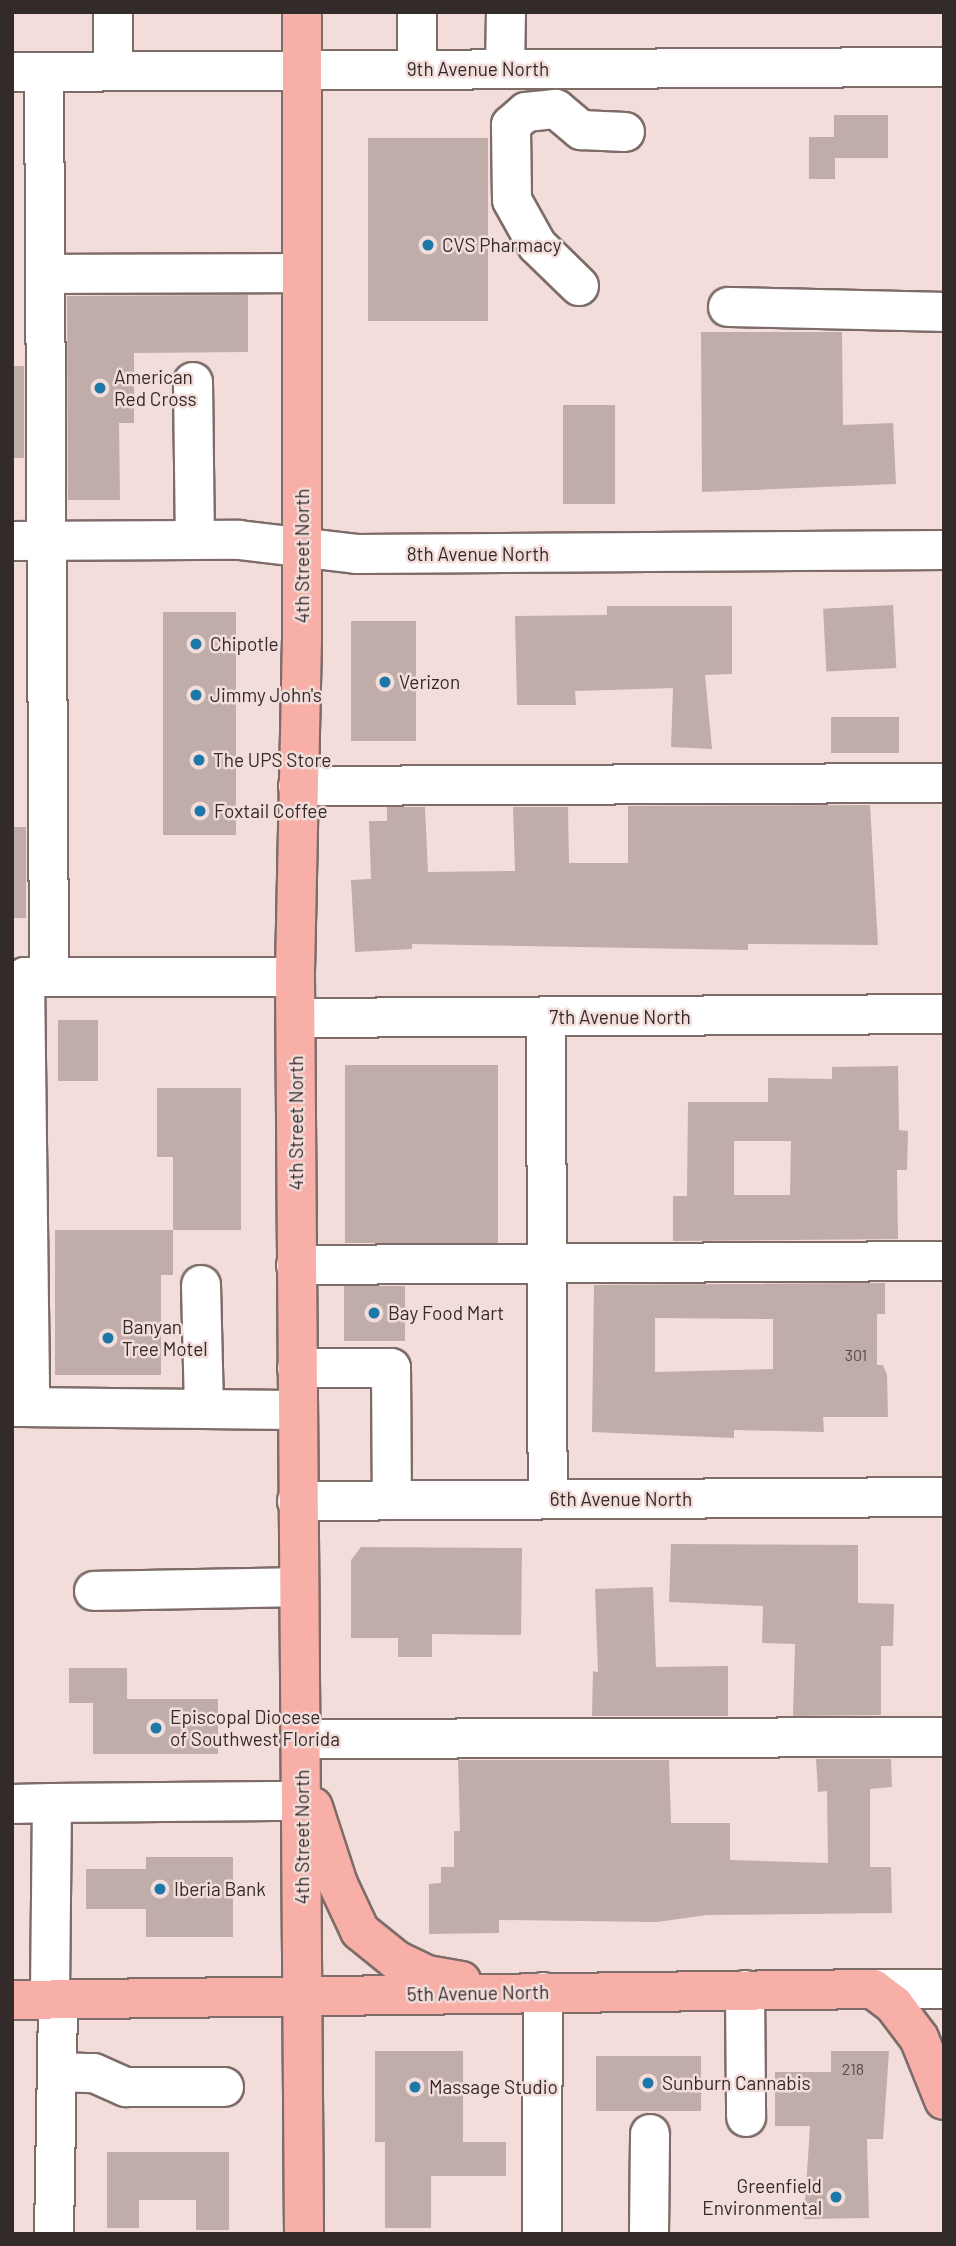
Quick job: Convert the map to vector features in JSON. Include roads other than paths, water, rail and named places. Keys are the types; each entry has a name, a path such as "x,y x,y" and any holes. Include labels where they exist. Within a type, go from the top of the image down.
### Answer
{"main road":[{"name":"4th Street North","path":"302,12 302,545 295,976 304,2234"},
{"path":"302,1770 338,1884 360,1931 396,1960 427,1975 529,1992"},
{"path":"873,1989 894,2005 919,2038 944,2100"},
{"name":"5th Avenue North","path":"12,2000 873,1989"}],"street":[{"path":"113,12 113,71"},
{"path":"417,12 417,70"},
{"path":"505,69 506,12"},
{"name":"9th Avenue North","path":"28,72 944,66"},
{"path":"28,72 46,274 29,322 29,976 21,1405 297,1410"},
{"path":"579,286 537,245 512,200 511,125 526,112 556,109 581,130 625,132"},
{"path":"46,274 302,273"},
{"path":"728,307 944,312"},
{"path":"193,382 195,540"},
{"name":"8th Avenue North","path":"30,540 195,540 302,545 356,554 944,550"},
{"path":"298,786 944,783"},
{"path":"29,976 295,976"},
{"name":"7th Avenue North","path":"296,1018 944,1014"},
{"path":"546,1017 548,1499"},
{"path":"296,1265 944,1261"},
{"path":"201,1285 204,1408"},
{"path":"297,1368 391,1368 392,1500"},
{"name":"6th Avenue North","path":"297,1501 944,1497"},
{"path":"94,1591 299,1587"},
{"path":"12,1804 52,1803 302,1770 944,1737"},
{"path":"52,1803 57,2072 54,2234"},
{"name":"5th Avenue North","path":"873,1989 944,1989"},
{"path":"746,1990 746,2117"},
{"path":"529,1992 542,2234"},
{"path":"57,2072 94,2073 126,2087 224,2087"},
{"path":"649,2234 650,2134"}],"place":[{"name":"CVS Pharmacy","path":"428,245"},
{"name":"American Red Cross","path":"100,388"},
{"name":"Chipotle","path":"196,644"},
{"name":"Verizon","path":"385,682"},
{"name":"Jimmy John's","path":"196,695"},
{"name":"The UPS Store","path":"199,760"},
{"name":"Foxtail Coffee","path":"200,811"},
{"name":"Bay Food Mart","path":"374,1313"},
{"name":"Banyan Tree Motel","path":"108,1338"},
{"name":"Episcopal Diocese of Southwest Florida","path":"156,1728"},
{"name":"Iberia Bank","path":"160,1889"},
{"name":"Sunburn Cannabis","path":"648,2083"},
{"name":"Massage Studio","path":"415,2087"},
{"name":"Greenfield Environmental","path":"836,2197"}]}
